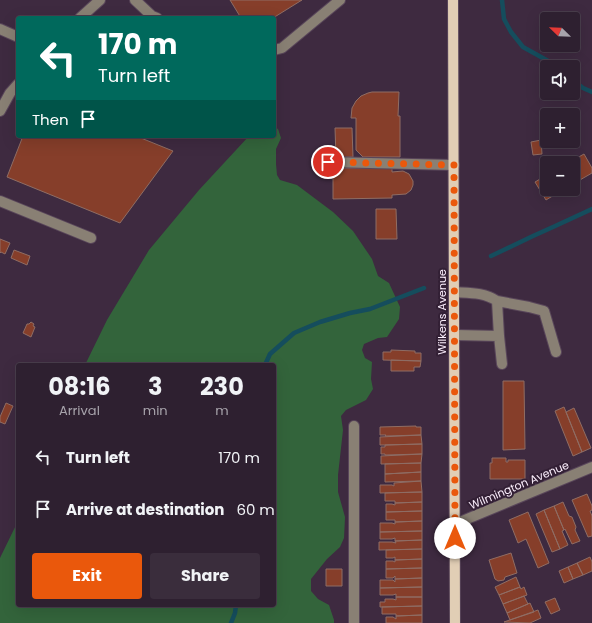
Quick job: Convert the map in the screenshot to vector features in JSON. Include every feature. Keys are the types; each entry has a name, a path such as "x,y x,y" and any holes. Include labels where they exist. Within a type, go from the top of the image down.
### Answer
{"main road":[{"name":"Wilkens Avenue","path":"453,0 455,623"}],"street":[{"path":"82,16 100,0"},
{"path":"135,0 152,16"},
{"path":"276,50 282,48 340,0"},
{"path":"0,29 16,36"},
{"path":"0,111 10,93 16,86"},
{"path":"328,162 454,165"},
{"path":"0,201 90,238"},
{"path":"454,292 490,296 498,301 544,311 556,352"},
{"path":"498,301 499,336 502,364"},
{"path":"455,335 499,336"},
{"path":"354,426 354,623"},
{"name":"Wilmington Avenue","path":"455,524 592,467"}],"green space":[{"path":"276,128 278,129 281,138 276,149 276,164 277,175 280,180 297,185 333,212 353,231 372,259 378,276 389,283 400,307 399,319 387,337 378,338 364,344 362,350 365,358 372,362 371,379 373,389 366,400 346,410 341,416 343,430 338,475 338,492 345,517 344,538 340,547 327,559 311,579 311,591 318,599 329,605 334,623 0,623 0,558 16,525 16,607 276,607 276,363 86,363 107,320 149,250 199,190 247,138 276,138"}],"building":[{"path":"230,0 302,0 276,16 240,16"},
{"path":"372,92 399,92 398,116 400,116 400,157 363,157 356,150 356,118 351,118 352,108 361,96"},
{"path":"335,128 352,128 353,157 336,157"},
{"path":"22,138 141,138 173,151 120,223 7,177"},
{"path":"540,140 542,154 533,155 531,142"},
{"path":"584,154 592,168 592,173 580,180 580,156"},
{"path":"333,168 392,168 392,172 403,171 409,174 413,181 413,185 411,190 406,194 392,195 392,198 333,199"},
{"path":"540,179 540,190 535,182"},
{"path":"544,196 553,196 546,200"},
{"path":"376,209 396,209 397,239 376,239"},
{"path":"0,239 10,243 5,254 0,253"},
{"path":"14,250 30,256 27,265 11,258"},
{"path":"31,322 35,327 31,337 23,333 27,324"},
{"path":"391,350 415,351 415,353 421,353 421,361 383,360 383,352 391,352"},
{"path":"391,360 421,361 420,367 414,367 414,371 391,371"},
{"path":"503,381 524,381 525,449 503,450"},
{"path":"6,403 13,406 5,424 0,422 0,417"},
{"path":"564,407 582,452 573,456 555,411"},
{"path":"574,408 591,448 582,452 566,412"},
{"path":"380,427 421,427 421,435 380,435"},
{"path":"421,435 422,444 380,445 380,437"},
{"path":"422,444 422,454 381,454 381,447 385,447 385,445"},
{"path":"422,454 421,463 381,464 381,456"},
{"path":"492,458 506,458 506,462 508,462 508,460 525,460 525,479 490,479 490,463 492,463"},
{"path":"421,463 421,472 385,474 385,464"},
{"path":"421,472 421,481 385,482 385,474"},
{"path":"421,481 422,492 380,493 380,485 394,486 394,483"},
{"path":"422,492 422,502 395,503 395,501 385,501 385,493"},
{"path":"587,494 592,506 592,510 590,511 592,516 592,536 588,537 572,500"},
{"path":"422,502 422,511 386,512 386,504 395,505 395,503"},
{"path":"563,502 569,516 572,517 576,527 575,530 580,541 572,544 565,529 564,530 554,506"},
{"path":"554,506 564,530 562,531 568,545 560,549 544,510"},
{"path":"544,510 560,549 552,552 536,514"},
{"path":"422,511 422,521 395,522 395,520 386,520 386,512"},
{"path":"528,512 549,563 538,568 526,539 518,543 509,520"},
{"path":"422,521 422,531 380,532 380,523 395,524 395,522"},
{"path":"422,531 422,540 395,541 395,538 380,539 380,532"},
{"path":"422,540 422,549 379,550 379,542 396,543 395,541"},
{"path":"422,549 422,559 395,560 395,557 386,558 386,550"},
{"path":"511,553 517,573 505,577 504,580 498,581 495,579 489,560"},
{"path":"590,557 592,562 592,571 583,575 577,563"},
{"path":"422,559 422,568 386,569 386,561 395,562 395,560"},
{"path":"577,563 583,575 573,579 568,567"},
{"path":"568,567 573,579 564,583 559,571"},
{"path":"422,568 422,578 395,579 395,576 393,578 386,578 386,569"},
{"path":"326,569 342,569 342,586 326,586"},
{"path":"516,577 520,587 499,595 495,587"},
{"path":"422,578 422,587 380,588 380,580 393,580 395,582 395,579"},
{"path":"422,587 422,597 396,597 396,594 380,595 380,588"},
{"path":"520,587 521,589 524,587 527,595 503,604 499,595"},
{"path":"524,596 528,604 507,613 503,604"},
{"path":"396,597 422,597 422,606 380,607 380,602 385,602 385,599 396,600"},
{"path":"555,598 560,610 551,614 545,602"},
{"path":"530,603 534,612 510,620 507,613"},
{"path":"422,606 422,615 396,616 396,614 382,614 382,607"},
{"path":"538,610 541,618 530,623 504,622"},
{"path":"422,615 422,623 386,623 386,617 393,617 396,619 396,616"}],"waterway":[{"path":"502,0 504,19 511,32 523,47 546,60"},
{"path":"580,86 592,92"},
{"path":"491,256 592,209"},
{"path":"266,363 270,354 294,333 320,322 370,309 424,288"},
{"path":"231,623 236,607"}],"route":[{"path":"328,162 454,165 455,538"}]}
